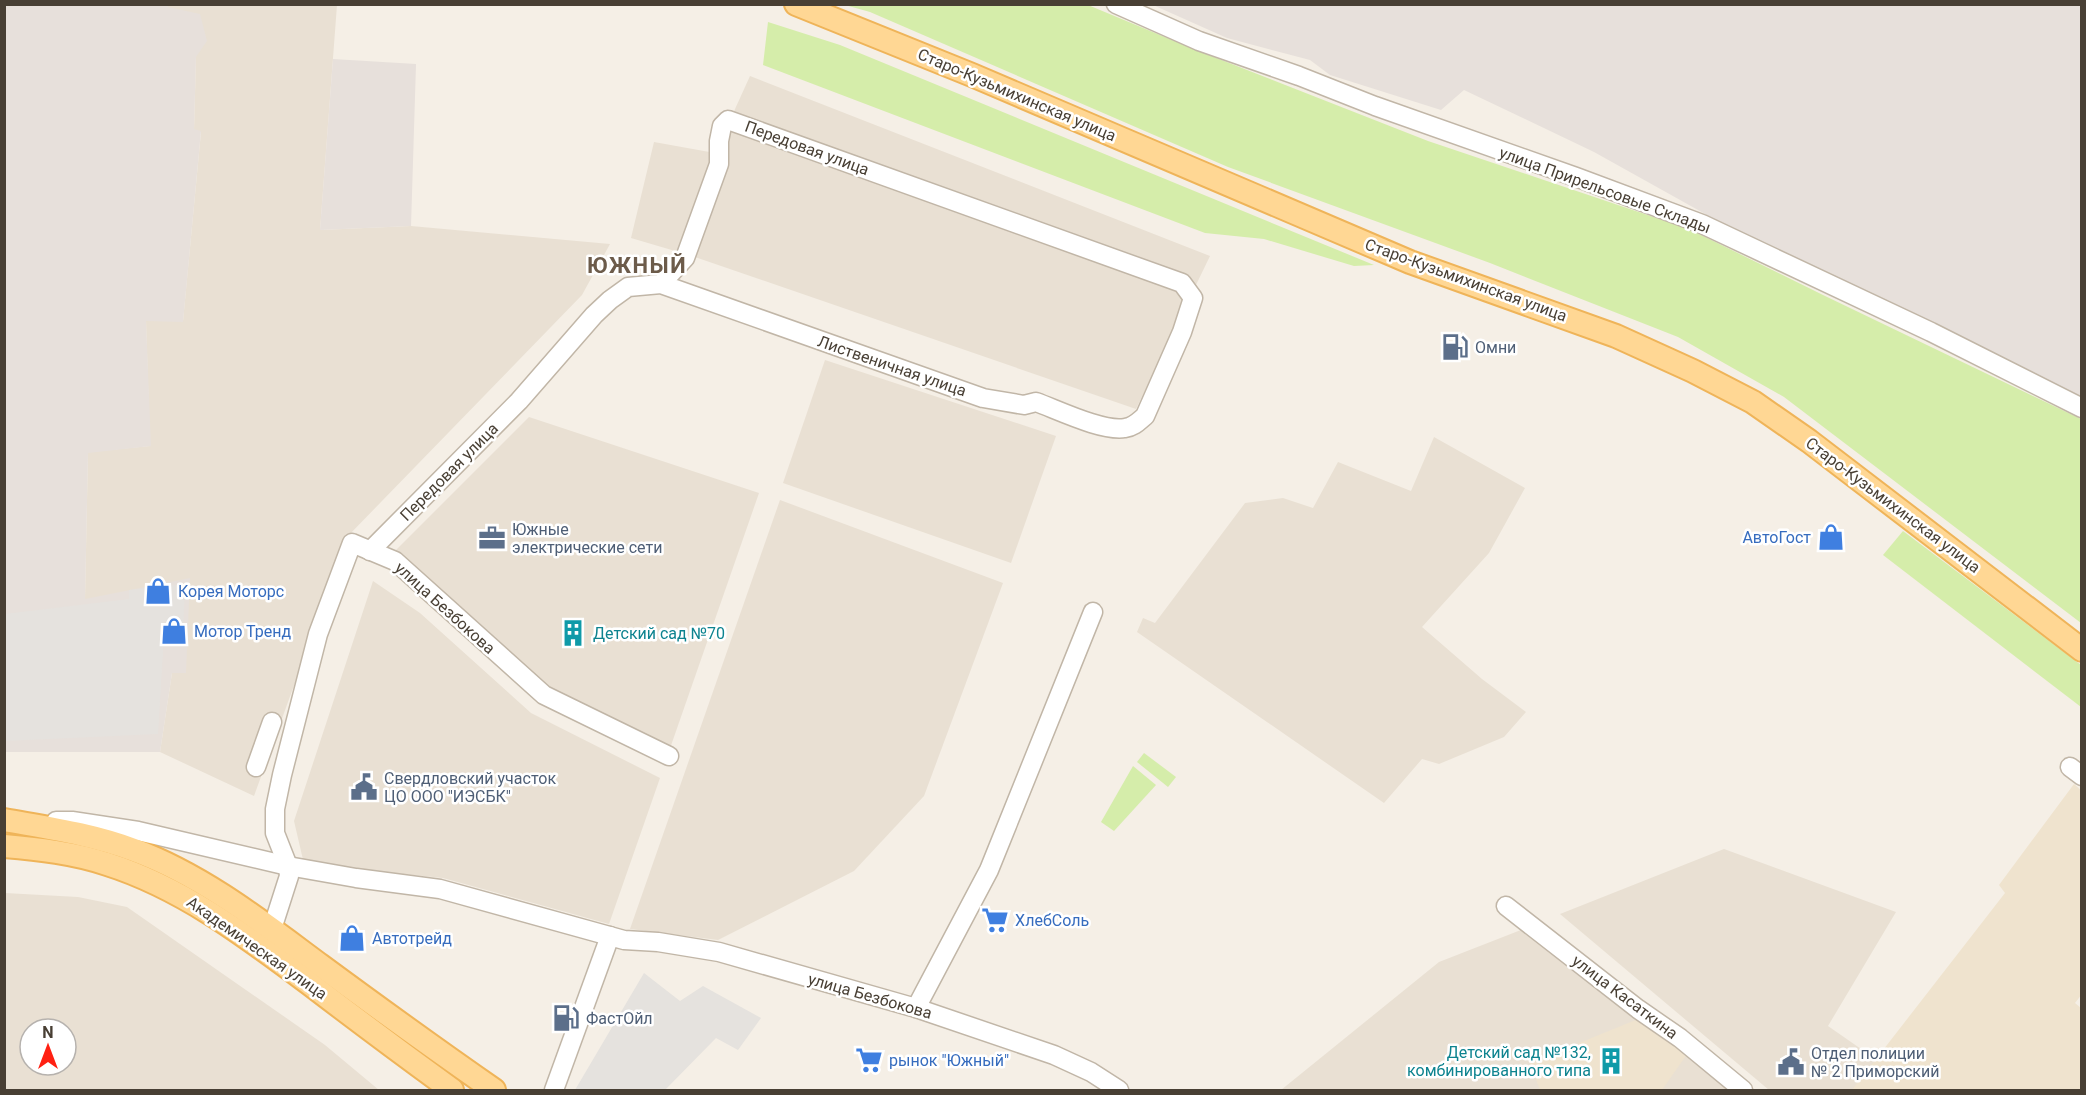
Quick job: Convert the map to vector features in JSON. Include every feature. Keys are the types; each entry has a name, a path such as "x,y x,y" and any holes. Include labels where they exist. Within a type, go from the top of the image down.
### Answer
{"main road":[{"name":"Старо-Кузьмихинская улица","path":"796,4 972,75 1410,262 1616,336 1685,367 1753,402 1809,441 2082,650"},
{"path":"6,821 68,831 134,849 180,871 272,929 494,1090"},
{"name":"Академическая улица","path":"4,846 80,856 108,864 159,884 195,903 262,948 452,1090"}],"street":[{"name":"улица Прирельсовые Склады","path":"1116,4 1199,41 1702,224 1931,332 2082,408"},
{"name":"Передовая улица","path":"370,551 519,401 610,300 628,287 661,284 685,258 719,164 719,141 722,126 728,120 1182,283 1193,298 1182,332 1144,416 1137,423 1126,428"},
{"name":"Лиственичная улица","path":"661,284 983,398 1024,405 1036,402 1109,428 1126,428"},
{"name":"улица Безбокова","path":"288,866 275,833 275,808 296,714 318,634 352,543 395,561 544,695 669,756"},
{"path":"916,1008 989,870 1093,612"},
{"path":"256,766 272,722"},
{"name":"улица Безбокова","path":"6,821 72,821 138,831 288,866 440,889 610,936 719,952 916,1008 1054,1056 1091,1072 1117,1089"},
{"path":"272,929 289,876 288,866"},
{"name":"улица Касаткина","path":"1506,906 1638,1009 1680,1038 1743,1090"},
{"path":"552,1088 610,936"}],"shaded area":[{"path":"4,5 168,5 168,7 200,14 207,41 196,57 194,129 201,131 183,322 146,321 151,446 88,453 85,599 190,578 186,673 172,673 160,752 5,752"},
{"path":"168,5 337,5 320,230 411,226 610,244 582,295 348,536 254,796 160,752 172,673 186,672 85,599 88,452 150,446 146,321 183,321 201,132 194,130 196,57 167,7"},
{"path":"1153,5 2081,5 2081,401 1759,244 1594,152 1464,90 1441,110 1330,75 1310,60 1227,38"},
{"path":"333,59 416,64 411,226 320,230"},
{"path":"750,76 1210,256 1136,409 692,256 631,238 654,142 715,153"},
{"path":"825,360 1056,436 1011,563 783,483"},
{"path":"529,417 759,493 667,757 577,711 384,562"},
{"path":"1434,437 1525,488 1489,553 1422,627 1482,679 1526,712 1504,737 1439,764 1422,759 1384,803 1137,632 1143,618 1155,623 1245,503 1283,498 1313,508 1338,462 1411,491"},
{"path":"780,500 1003,583 924,796 854,871 718,940 630,929"},
{"path":"373,581 420,613 531,713 660,778 609,924 443,878 304,864 294,821"},
{"path":"185,584 183,634 164,635 158,734 5,741 5,614 129,599 129,590"},
{"path":"2074,784 2082,791 2082,994 2075,1003 2081,1008 2081,1090 1852,1090 2005,893 1999,885"},
{"path":"1724,849 1896,912 1828,1026 1920,1090 1769,1090 1560,914"},
{"path":"5,893 78,897 127,907 325,1045 379,1090 5,1090"},
{"path":"1536,924 1740,1090 1281,1090 1439,962"},
{"path":"644,973 680,1001 703,986 761,1018 738,1050 716,1038 665,1090 575,1090"},
{"path":"1648,1015 1690,1050 1662,1090 1540,1090 1530,1063"}],"green space":[{"path":"845,5 1088,5 1428,141 1689,229 2081,419 2081,623 1784,397 1678,337 1490,263 1228,167 870,12"},
{"path":"768,22 840,45 1374,265 1354,266 1264,239 1205,233 763,65"},
{"path":"1903,531 2081,665 2081,707 1883,555"},
{"path":"1144,753 1176,777 1168,787 1137,762"},
{"path":"1133,766 1156,785 1114,831 1101,822"}],"place":[{"name":"Омни","path":"1455,347"},
{"name":"АвтоГост","path":"1831,537"},
{"name":"Южные электрические сети","path":"492,538"},
{"name":"Корея Моторс","path":"158,591"},
{"name":"Мотор Тренд","path":"174,631"},
{"name":"Детский сад №70","path":"573,633"},
{"name":"Свердловский участок ЦО ООО \"ИЭСБК\"","path":"364,787"},
{"name":"ХлебСоль","path":"995,920"},
{"name":"Автотрейд","path":"352,938"},
{"name":"ФастОйл","path":"566,1018"},
{"name":"рынок \"Южный\"","path":"869,1060"},
{"name":"Детский сад №132, комбинированного типа","path":"1611,1061"},
{"name":"Отдел полиции № 2 Приморский","path":"1791,1062"}],"district":[{"name":"ЮЖНЫЙ","path":"637,265"}]}
